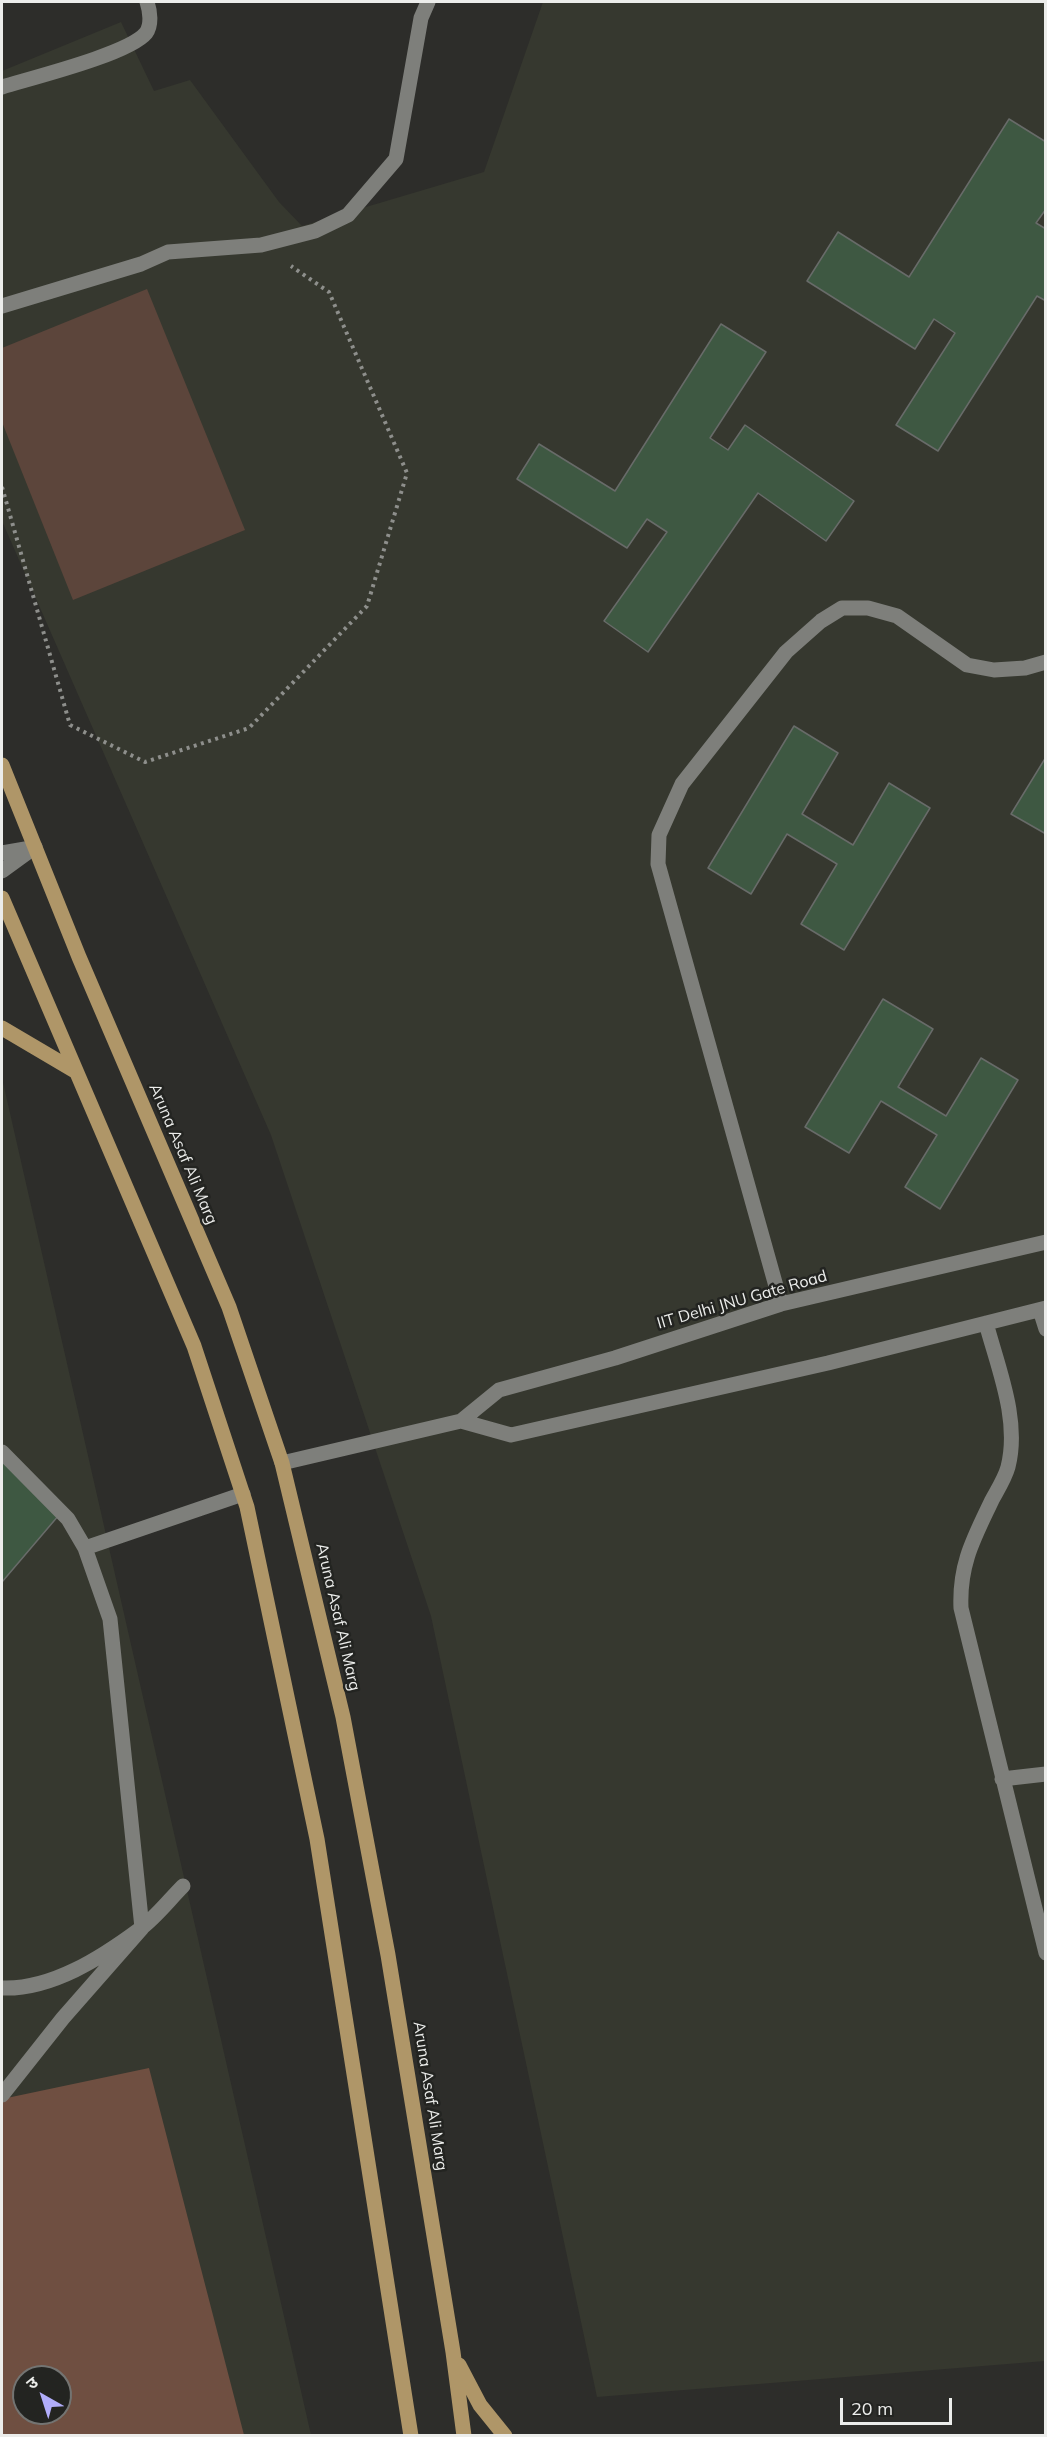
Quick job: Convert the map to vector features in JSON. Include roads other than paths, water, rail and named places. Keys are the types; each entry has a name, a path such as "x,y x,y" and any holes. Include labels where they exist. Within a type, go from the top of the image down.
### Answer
{"main road":[{"name":"Aruna Asaf Ali Marg","path":"2,765 79,957 229,1307 282,1463 343,1717 388,1955 453,2352 464,2436"},
{"path":"2,898 194,1346 243,1494 317,1839 411,2436"},
{"path":"2,1028 75,1071"},
{"path":"453,2352 480,2405 505,2436"}],"street":[{"path":"2,85 121,49 146,33 150,22 147,2"},
{"path":"2,306 141,264 168,252 261,245 315,231 348,215 396,159 421,18 428,2"},
{"path":"781,1304 658,864 659,835 682,784 786,652 821,621 842,608 868,608 897,616 967,664 994,670 1025,668 1046,662"},
{"path":"2,853 35,847"},
{"path":"2,871 35,847"},
{"name":"IIT Delhi JNU Gate Road","path":"282,1463 461,1421 499,1390 615,1358 781,1304 1046,1242"},
{"path":"1043,1309 1046,1329"},
{"name":"IIT Delhi JNU Gate Road","path":"461,1421 511,1435 1043,1309"},
{"path":"986,1323 1010,1418 1012,1439 1008,1468 966,1556 960,1582 961,1608 1046,1953"},
{"path":"2,1452 68,1519 85,1548 110,1619 142,1928"},
{"path":"85,1548 243,1494"},
{"path":"1002,1779 1046,1774"},
{"path":"2,2095 63,2018 142,1928 183,1886"},
{"path":"2,1988 32,1987 51,1981 102,1954 142,1928"}]}
